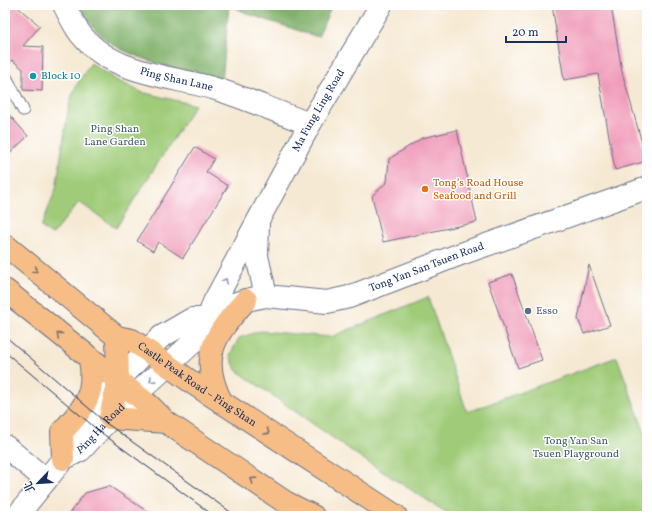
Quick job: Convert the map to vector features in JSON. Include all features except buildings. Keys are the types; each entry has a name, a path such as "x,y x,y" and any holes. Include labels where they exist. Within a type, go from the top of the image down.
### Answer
{"main road":[{"name":"Castle Peak Road – Ping Shan","path":"5,245 117,337 132,340 167,366 222,403 396,516"},
{"path":"5,290 118,380 166,422 287,509 313,516"},
{"path":"222,403 214,388 210,372 216,338 226,322 256,298"},
{"path":"117,337 118,380 110,418 166,422"},
{"path":"63,459 62,432 89,397 92,384 90,359"}],"street":[{"name":"Ping Shan Lane","path":"64,5 78,30 97,50 122,65 152,75 216,89 310,124"},
{"name":"Ma Fung Ling Road","path":"207,318 259,217 310,124 381,5"},
{"name":"Tong Yan San Tsuen Road","path":"118,380 161,337 192,319 207,318 228,306 256,298 327,302 349,297 472,250 647,188"},
{"name":"Ma Fung Ling Road","path":"256,298 256,238 259,217"},
{"path":"136,395 201,335 207,318"},
{"name":"Ping Ha Road","path":"17,516 63,459 70,441 118,380"},
{"name":"Ping Ha Road","path":"63,459 81,450 110,418 136,395"},
{"path":"5,446 46,480"}],"lane":[{"path":"5,75 23,110"}],"green space":[{"path":"79,5 229,5 222,82 144,59 115,46 97,31 87,19"},
{"path":"230,5 332,5 318,37 248,14"},
{"name":"Ping Shan Lane Garden","path":"91,63 114,79 141,92 195,105 116,228 79,202 52,235 41,227 56,189 71,99 76,86"},
{"name":"Tong Yan San Tsuen Playground","path":"428,297 467,412 617,357 647,439 647,516 452,516 366,461 236,370 230,355 239,338 260,331 331,337"}],"tram line":[{"path":"5,336 106,423 236,516"},
{"path":"5,352 99,431 214,516"}],"place":[{"name":"Block 10","path":"33,76"},
{"name":"Tong’s Road House Seafood and Grill","path":"425,189"},
{"name":"Esso","path":"528,311"}]}
